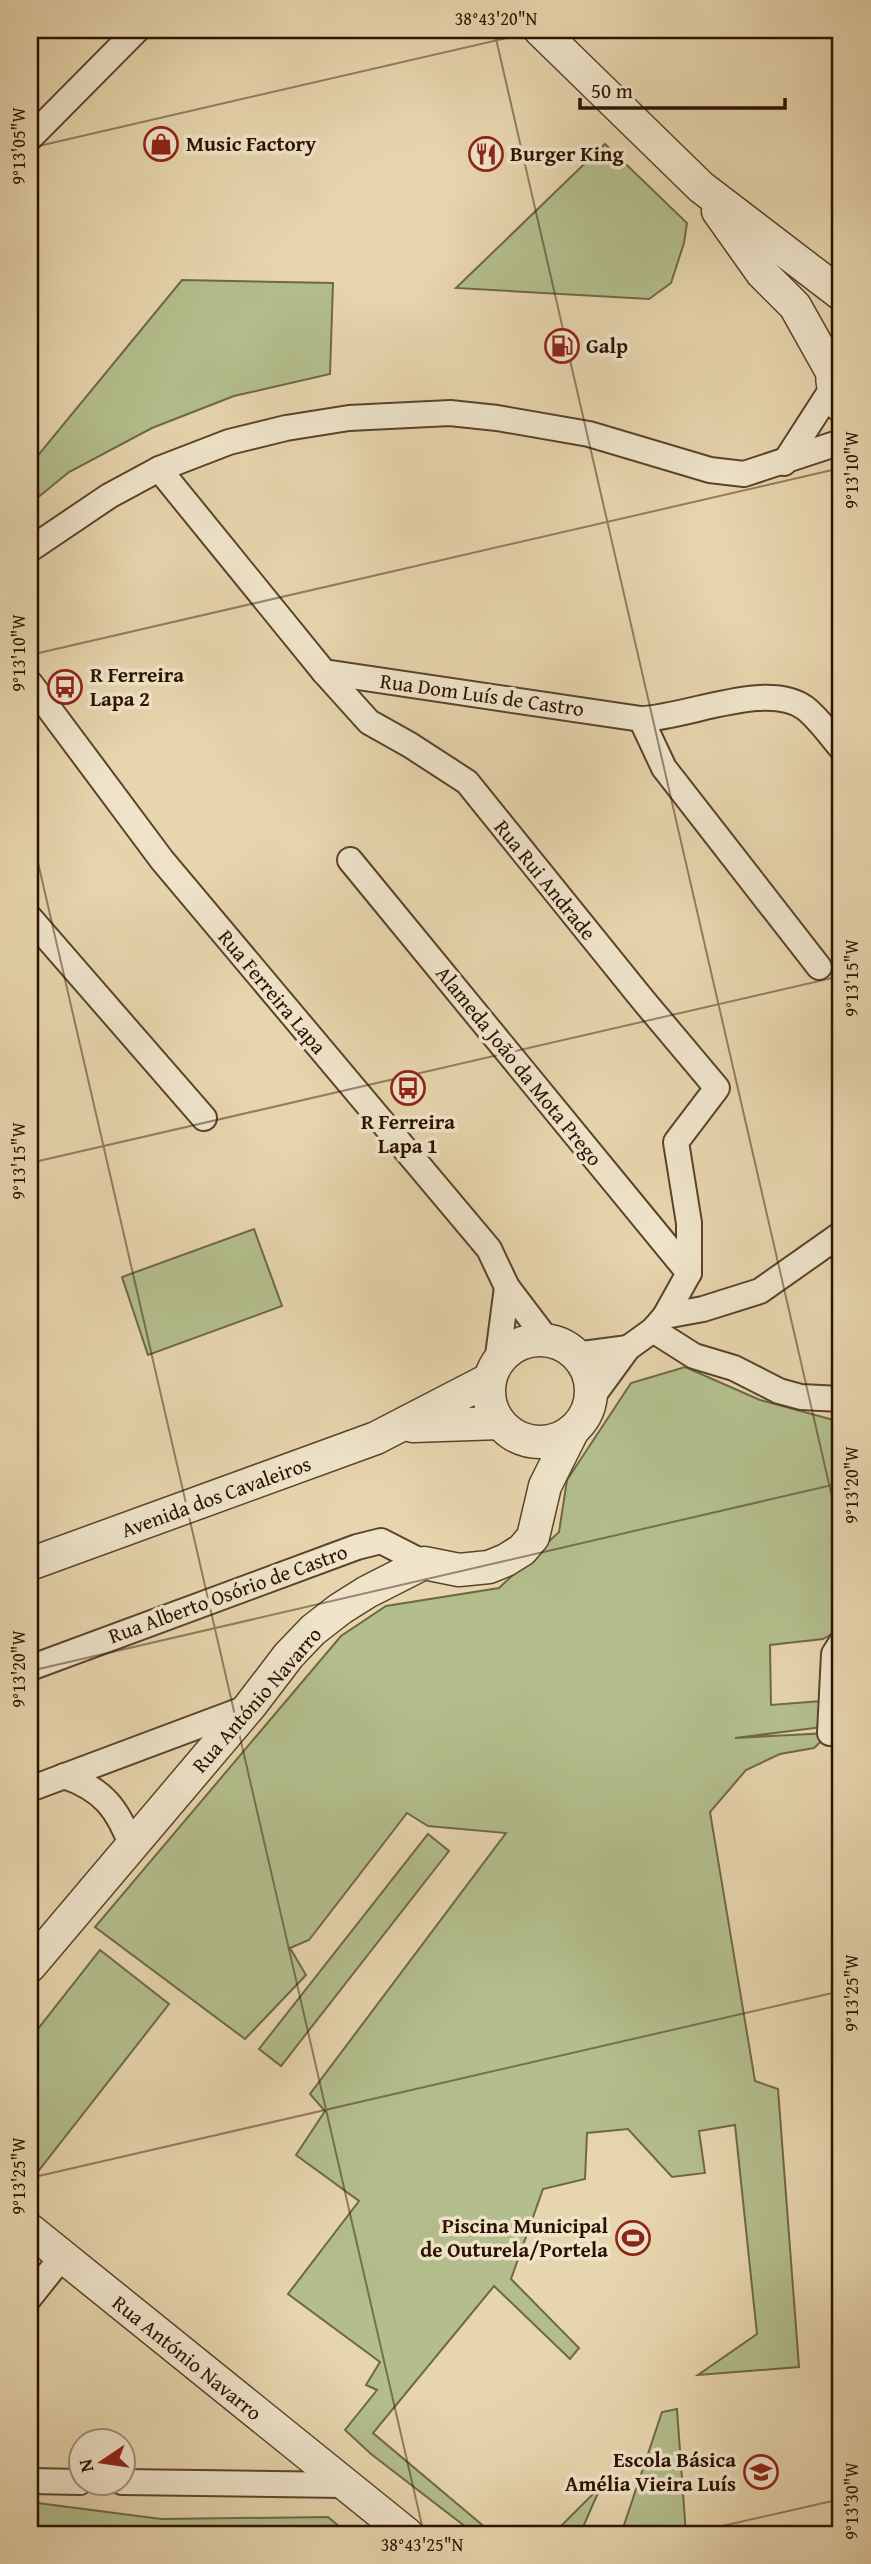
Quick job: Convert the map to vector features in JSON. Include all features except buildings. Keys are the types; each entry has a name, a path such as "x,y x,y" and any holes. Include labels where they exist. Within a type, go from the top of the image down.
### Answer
{"street":[{"path":"30,138 137,30"},
{"path":"540,30 701,187 841,294"},
{"path":"701,187 762,273 794,306 837,378 784,463"},
{"path":"32,548 109,496 159,469 229,442 286,428 348,418 426,414 497,418 589,434 710,470 744,474 841,442"},
{"name":"Rua Rui Andrade","path":"159,469 324,672 369,722 411,745 467,782 643,1000 718,1088 676,1142 689,1223 689,1273 659,1323 628,1348 590,1400"},
{"name":"Rua Dom Luís de Castro","path":"324,672 641,719 688,713 729,702 775,698 805,708 841,748"},
{"name":"Rua Ferreira Lapa","path":"32,693 162,860 489,1249 507,1287 562,1348"},
{"path":"641,719 663,768 819,967"},
{"name":"Alameda João da Mota Prego","path":"350,860 689,1273"},
{"path":"30,918 204,1118"},
{"path":"841,1234 760,1291 659,1323 694,1356 734,1368 779,1391 801,1397 841,1399"},
{"path":"507,1287 489,1395 492,1409 500,1423 527,1440 551,1440 573,1430"},
{"path":"424,1563 459,1570 489,1567 522,1550 533,1537 545,1486 573,1430 584,1416 590,1400 588,1376 562,1348 534,1340 519,1344 507,1352 494,1371"},
{"name":"Rua Rui Andrade","path":"562,1348 628,1348"},
{"name":"Avenida dos Cavaleiros","path":"30,1564 376,1438 401,1427 494,1371"},
{"name":"Avenida dos Cavaleiros","path":"401,1427 500,1423"},
{"path":"527,1440 545,1486"},
{"name":"Rua Alberto Osório de Castro","path":"30,1668 357,1546 381,1541 424,1563"},
{"name":"Rua António Navarro","path":"30,1966 250,1706 289,1655 313,1630 367,1592 424,1563"},
{"path":"830,1733 834,1654 841,1643"},
{"path":"30,1789 250,1706"},
{"path":"64,1776 95,1789 109,1803 121,1821 132,1847"},
{"name":"Rua António Navarro","path":"30,2230 407,2534"},
{"path":"30,2297 62,2257"},
{"path":"30,2481 66,2482"},
{"path":"136,2482 344,2485"}],"green space":[{"path":"605,144 687,223 684,243 671,283 649,299 456,288"},
{"path":"182,280 333,283 330,374 234,396 152,428 69,472 30,504 30,465"},
{"path":"254,1229 282,1306 148,1355 122,1277"},
{"path":"685,1367 760,1400 841,1422 841,1629 823,1639 770,1645 771,1705 821,1701 823,1727 735,1738 830,1733 814,1748 780,1754 746,1770 710,1812 755,2081 778,2089 799,2367 698,2375 757,2334 735,2125 699,2131 705,2173 672,2177 628,2129 587,2133 585,2179 543,2189 511,2279 579,2348 570,2359 494,2286 373,2433 493,2534 475,2534 371,2454 345,2430 377,2390 366,2385 380,2362 288,2294 359,2201 296,2155 325,2111 310,2094 506,1833 428,1826 407,1813 309,1940 290,1948 306,1975 245,2039 95,1927 341,1636 386,1606 499,1588 559,1532 567,1480 631,1383"},
{"path":"428,1834 449,1851 281,2066 259,2049"},
{"path":"100,1950 169,2004 36,2174 30,2168 30,2039"},
{"path":"677,2409 686,2534 621,2534 662,2412"},
{"path":"601,2486 580,2534 553,2534"},
{"path":"30,2502 161,2519 328,2517 348,2534 30,2534"}],"place":[{"name":"Music Factory","path":"161,144"},
{"name":"Burger King","path":"486,154"},
{"name":"Galp","path":"562,346"},
{"name":"R Ferreira Lapa 2","path":"65,687"},
{"name":"R Ferreira Lapa 1","path":"408,1088"},
{"name":"Piscina Municipal de Outurela/Portela","path":"633,2238"},
{"name":"Escola Básica Amélia Vieira Luís","path":"761,2472"}]}
